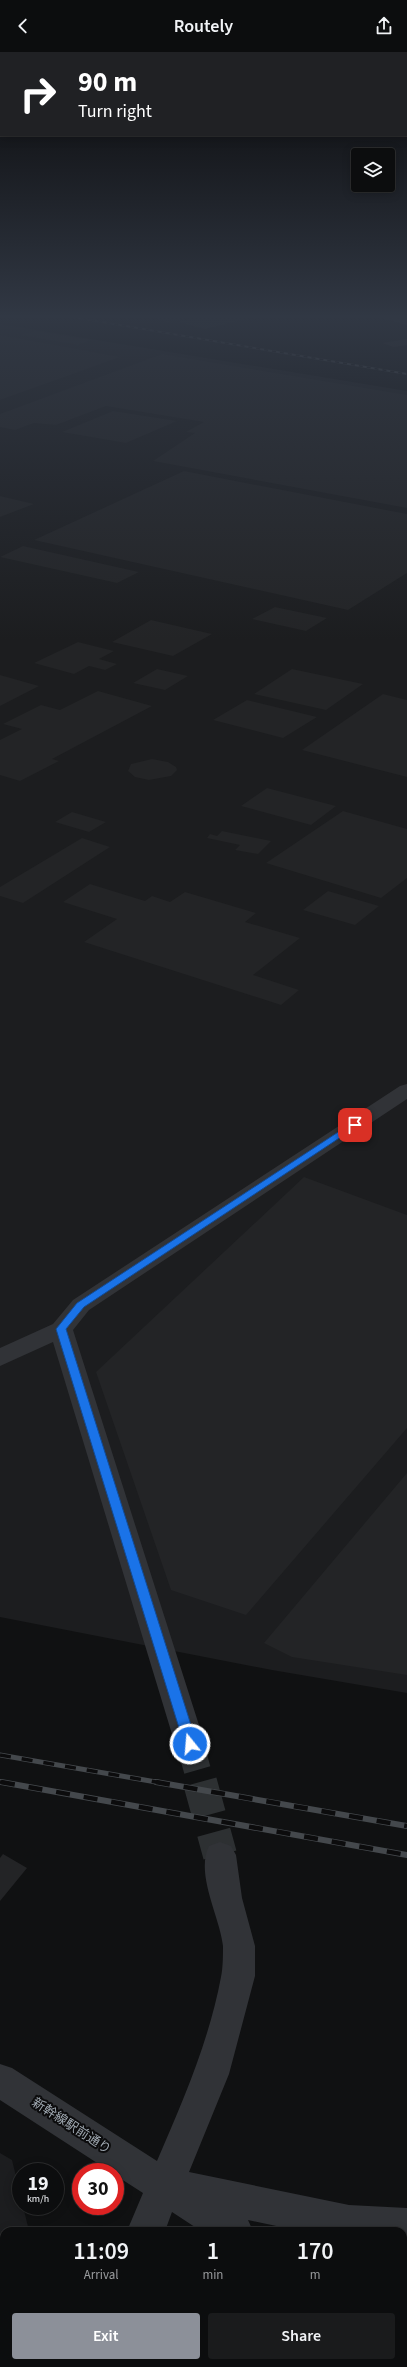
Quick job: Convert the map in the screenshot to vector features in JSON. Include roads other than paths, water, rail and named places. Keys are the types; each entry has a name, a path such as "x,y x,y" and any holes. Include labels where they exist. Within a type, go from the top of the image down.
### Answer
{"street":[{"path":"0,1358 61,1329 81,1305 407,1090"},
{"path":"61,1329 190,1744"},
{"path":"148,2227 164,2184 212,2074 238,1976 239,1946 226,1898 220,1854"},
{"name":"新幹線駅前通り","path":"0,2080 164,2184 228,2227"},
{"path":"164,2184 349,2223 407,2226"}],"tunnel":[{"path":"190,1744 201,1783"},
{"path":"200,1782 220,1855"}],"railway":[{"path":"0,1755 162,1783"},
{"path":"0,1782 5,1783"},
{"path":"156,1782 407,1826"},
{"path":"5,1783 407,1855"}]}
